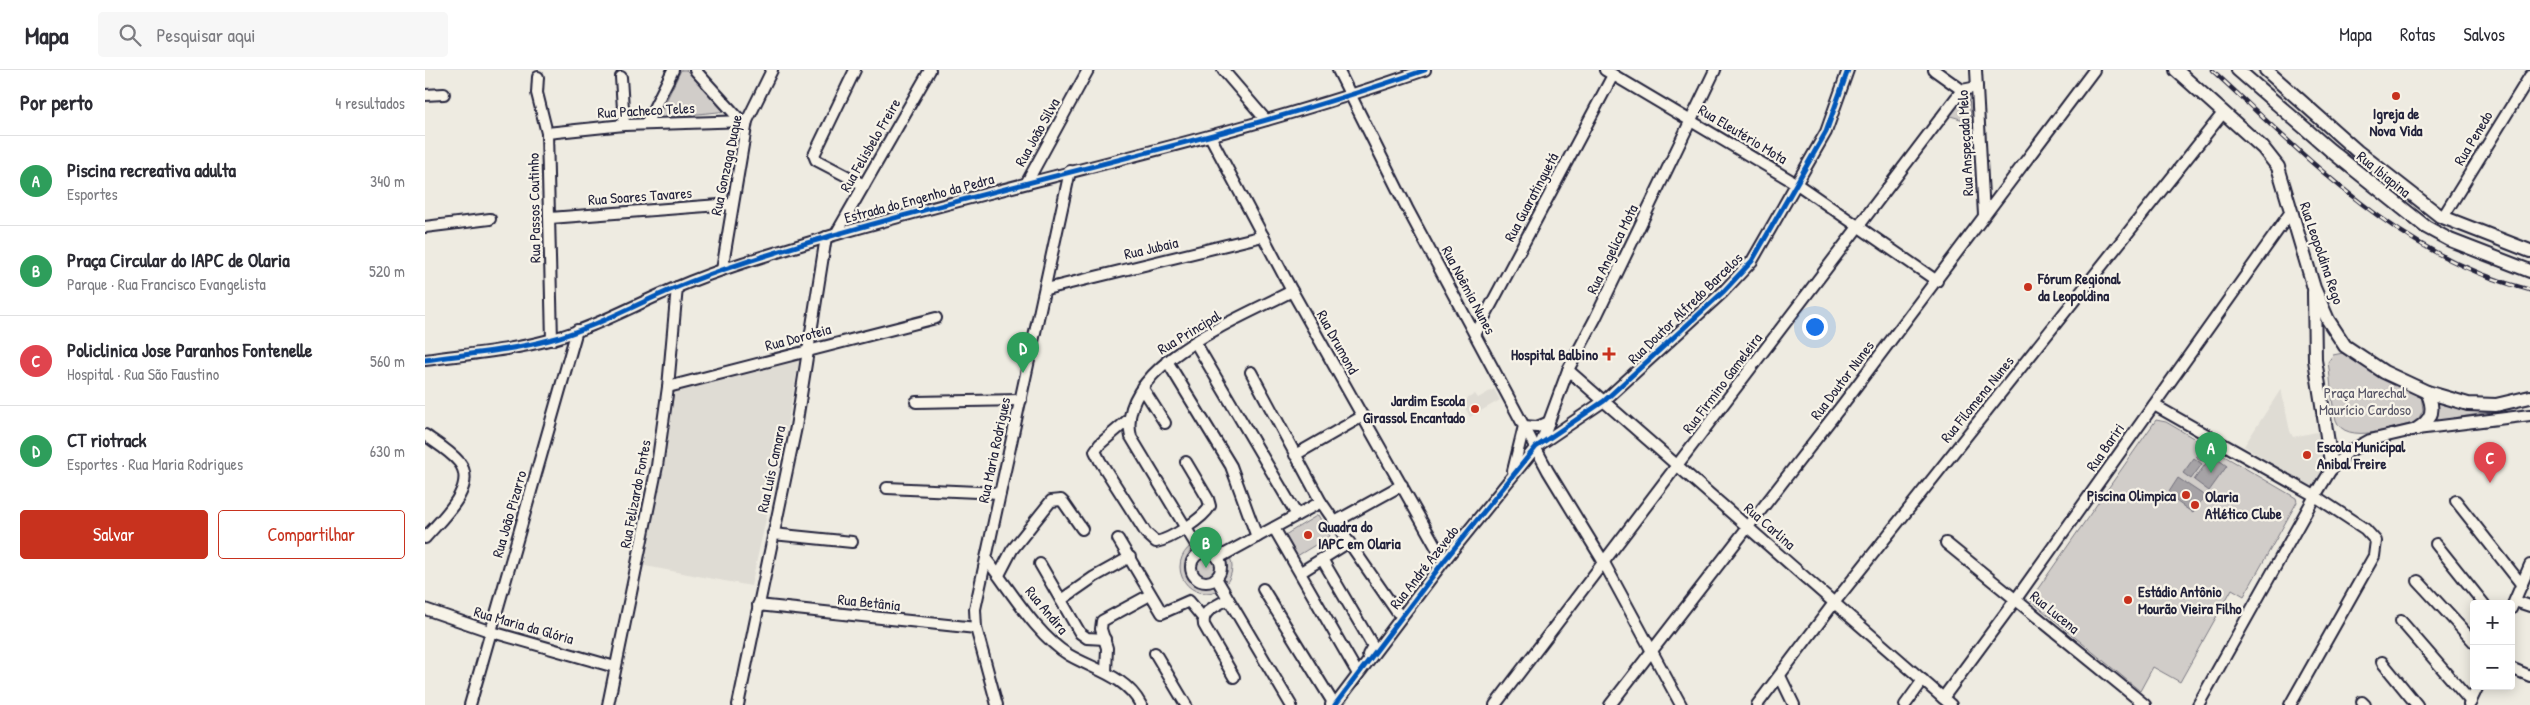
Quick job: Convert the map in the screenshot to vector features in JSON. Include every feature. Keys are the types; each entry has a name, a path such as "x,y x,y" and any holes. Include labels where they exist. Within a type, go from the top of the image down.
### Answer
{"main road":[{"name":"Rua Leopoldina Rego","path":"2176,70 2270,156 2281,177 2290,213 2314,288 2328,320 2345,346 2383,372 2427,392 2481,406 2496,406 2530,397"},
{"name":"Rua Ibiapina","path":"2238,70 2330,150 2426,227 2450,240 2530,271"},
{"name":"Rua Ibiapina","path":"2266,70 2357,151 2443,217 2530,251"},
{"path":"2314,288 2315,360 2327,428 2331,468"},
{"path":"2417,429 2426,423 2432,414 2433,407 2427,392"}],"street":[{"path":"646,124 673,70"},
{"path":"695,70 744,121"},
{"name":"Rua Gonzaga Duque","path":"722,270 744,121 772,70"},
{"path":"855,70 814,155 816,160 864,185"},
{"name":"Rua Felisbelo Freire","path":"831,236 864,185 930,70"},
{"name":"Rua João Silva","path":"1027,182 1088,70"},
{"path":"1223,70 1266,120"},
{"name":"Rua Noêmia Nunes","path":"1338,70 1524,426 1538,445 1681,705"},
{"name":"Estrada do Engenho da Pedra","path":"425,360 521,347 552,340 722,270 831,236 1027,182 1210,136 1350,96 1425,70"},
{"name":"Rua Angelica Mota","path":"1538,445 1549,422 1568,370 1595,319 1715,70"},
{"name":"Rua Doutor Alfredo Barcelos","path":"1538,445 1604,401 1742,274 1752,261 1826,132 1848,70"},
{"path":"1934,70 1962,90 1977,87"},
{"name":"Rua Anspeçada Melo","path":"1976,70 1983,215"},
{"name":"Rua Doutor Nunes","path":"1610,705 1749,527 2094,70"},
{"name":"Rua Eleutério Mota","path":"1609,73 1797,184 1937,280"},
{"name":"Rua Guaratinguetá","path":"1476,333 1609,73"},
{"name":"Rua Penedo","path":"2443,217 2530,76"},
{"name":"Rua Passos Coutinho","path":"538,77 537,93 547,134 552,340"},
{"path":"621,77 624,125"},
{"name":"Rua Firmino Gameleira","path":"1495,705 1603,561 1860,227 1962,90"},
{"path":"425,95 444,94"},
{"name":"Rua Filomena Nunes","path":"1757,705 1834,603 2223,114"},
{"name":"Rua Pacheco Teles","path":"547,134 624,125 744,121"},
{"name":"Rua Drumond","path":"1210,136 1292,291 1444,561"},
{"name":"Rua Maria Rodrigues","path":"997,705 977,628 975,609 1070,171"},
{"name":"Rua Soares Tavares","path":"550,218 732,204"},
{"name":"Rua Bariri","path":"1947,701 2016,599 2290,213"},
{"path":"425,227 490,219"},
{"name":"Rua Luís Camara","path":"738,705 796,427 831,236"},
{"name":"Rua Jubaia","path":"1046,288 1263,236"},
{"name":"Rua Felizardo Fontes","path":"608,705 657,466 668,387 677,287"},
{"name":"Rua Principal","path":"1129,419 1133,404 1142,387 1167,361 1195,342 1292,291"},
{"name":"Rua Doroteia","path":"668,387 809,349 935,318"},
{"name":"Rua João Pizarro","path":"470,705 577,330"},
{"path":"1195,342 1297,515"},
{"path":"1167,361 1231,466 1257,537"},
{"name":"Rua Carlina","path":"1568,370 1947,701"},
{"path":"1251,372 1321,502 1397,612"},
{"path":"1142,387 1165,423"},
{"path":"915,402 1021,400"},
{"path":"2154,405 2315,496 2372,534 2377,547 2374,556 2290,705"},
{"path":"2198,705 2331,468 2348,452 2369,440 2417,429 2530,415"},
{"path":"1295,455 1363,416"},
{"path":"1129,419 1128,427 1135,447 1201,553"},
{"path":"1129,419 1096,448 1099,461 1147,533 1156,542 1186,528 1206,513 1210,506 1208,498 1186,462"},
{"path":"1524,426 1537,427 1549,422"},
{"name":"Rua André Azevedo","path":"1512,474 1524,426"},
{"path":"425,435 458,461 465,475 462,491 425,538"},
{"name":"Rua André Azevedo","path":"1333,705 1357,671 1512,474 1538,445"},
{"path":"1335,522 1402,485"},
{"path":"887,488 1000,494"},
{"path":"999,575 1012,550 1051,501 1061,500 1082,529"},
{"path":"2456,501 2522,584"},
{"path":"1218,558 1321,502"},
{"path":"1274,528 1357,671 1373,646 1322,559"},
{"path":"773,534 852,542"},
{"path":"1118,540 1130,557 1162,613 1189,601 1203,618 1204,625 1234,677"},
{"path":"1301,572 1349,542"},
{"name":"Rua Lucena","path":"1946,543 2145,705"},
{"path":"2436,544 2481,600"},
{"path":"1209,552 1218,558 1221,568 1216,578 1206,582 1193,575 1191,562 1201,553 1209,552"},
{"path":"1061,600 1130,557"},
{"name":"Rua Andira","path":"985,560 1053,643 1069,655 1106,672 1132,692 1141,705"},
{"path":"1040,564 1083,636 1090,639 1105,638"},
{"path":"2515,600 2530,565"},
{"path":"1216,578 1291,705"},
{"path":"2418,581 2470,638"},
{"path":"1263,589 1333,705"},
{"path":"1106,672 1105,638 1101,629 1103,621 1148,596"},
{"path":"1203,618 1206,612 1228,599"},
{"name":"Rua Betânia","path":"758,605 977,628"},
{"path":"2515,605 2530,606"},
{"name":"Rua Maria da Glória","path":"425,609 491,632 615,667"},
{"path":"2401,621 2470,704 2476,690"},
{"path":"1155,653 1186,705"},
{"path":"2382,662 2417,705"},
{"path":"2515,670 2530,676"},
{"path":"1779,676 1795,705"},
{"path":"1905,705 1923,680"}],"shaded area":[{"path":"800,357 787,425 751,586 640,565 672,390"},
{"name":"Jardim Escola Girassol Encantado","path":"1494,389 1500,400 1470,417 1462,402 1475,394 1478,398"},
{"path":"2281,389 2293,437 2326,430 2328,446 2323,471 2312,488 2244,446"},
{"path":"2202,449 2208,455 2202,461 2196,455"},
{"path":"2212,455 2227,466 2209,491 2194,480"},
{"path":"2194,458 2202,464 2191,479 2183,473"},
{"name":"Piscina Olimpica","path":"2178,478 2205,496 2193,513 2167,495"}],"green space":[{"path":"681,70 686,70 728,111 658,118"},
{"path":"1969,92 1971,122 1947,115 1965,93"},
{"name":"Praça Marechal Maurício Cardoso","path":"2348,352 2421,394 2423,410 2417,422 2372,433 2349,432 2341,428 2334,413 2328,362 2333,355"},
{"path":"2437,402 2490,412 2437,421"},
{"path":"2156,420 2166,422 2296,498 2297,502 2244,596 2232,589 2180,682 2153,667 2140,691 2030,600"},
{"name":"Quadra do IAPC em Olaria","path":"1318,515 1330,536 1297,556 1285,535"},
{"path":"1201,541 1211,541 1225,548 1232,562 1232,572 1225,586 1211,593 1201,593 1191,589 1184,582 1180,572 1180,562 1184,552 1191,545"}],"railway":[{"path":"2212,70 2320,170 2397,229 2438,254 2482,274 2530,290"}],"cycle path":[{"path":"425,360 503,350 549,340 597,323 695,280 774,253 908,214 1205,137 1352,94 1425,70"},
{"path":"1335,705 1444,561 1536,447 1604,401 1723,292 1752,261 1826,132 1848,70"}],"place":[{"name":"Igreja de Nova Vida","path":"2396,96"},
{"name":"Fórum Regional da Leopoldina","path":"2028,287"},
{"name":"Hospital Balbino","path":"1609,354"},
{"name":"CT riotrack","path":"1023,373"},
{"name":"Jardim Escola Girassol Encantado","path":"1475,409"},
{"name":"Escola Municipal Anibal Freire","path":"2307,455"},
{"name":"Piscina recreativa adulta","path":"2211,473"},
{"name":"Policlinica Jose Paranhos Fontenelle","path":"2490,483"},
{"name":"Piscina Olimpica","path":"2186,495"},
{"name":"Olaria Atlético Clube","path":"2195,505"},
{"name":"Quadra do IAPC em Olaria","path":"1308,535"},
{"name":"Praça Circular do IAPC de Olaria","path":"1206,568"},
{"name":"Estádio Antônio Mourão Vieira Filho","path":"2128,600"}]}
